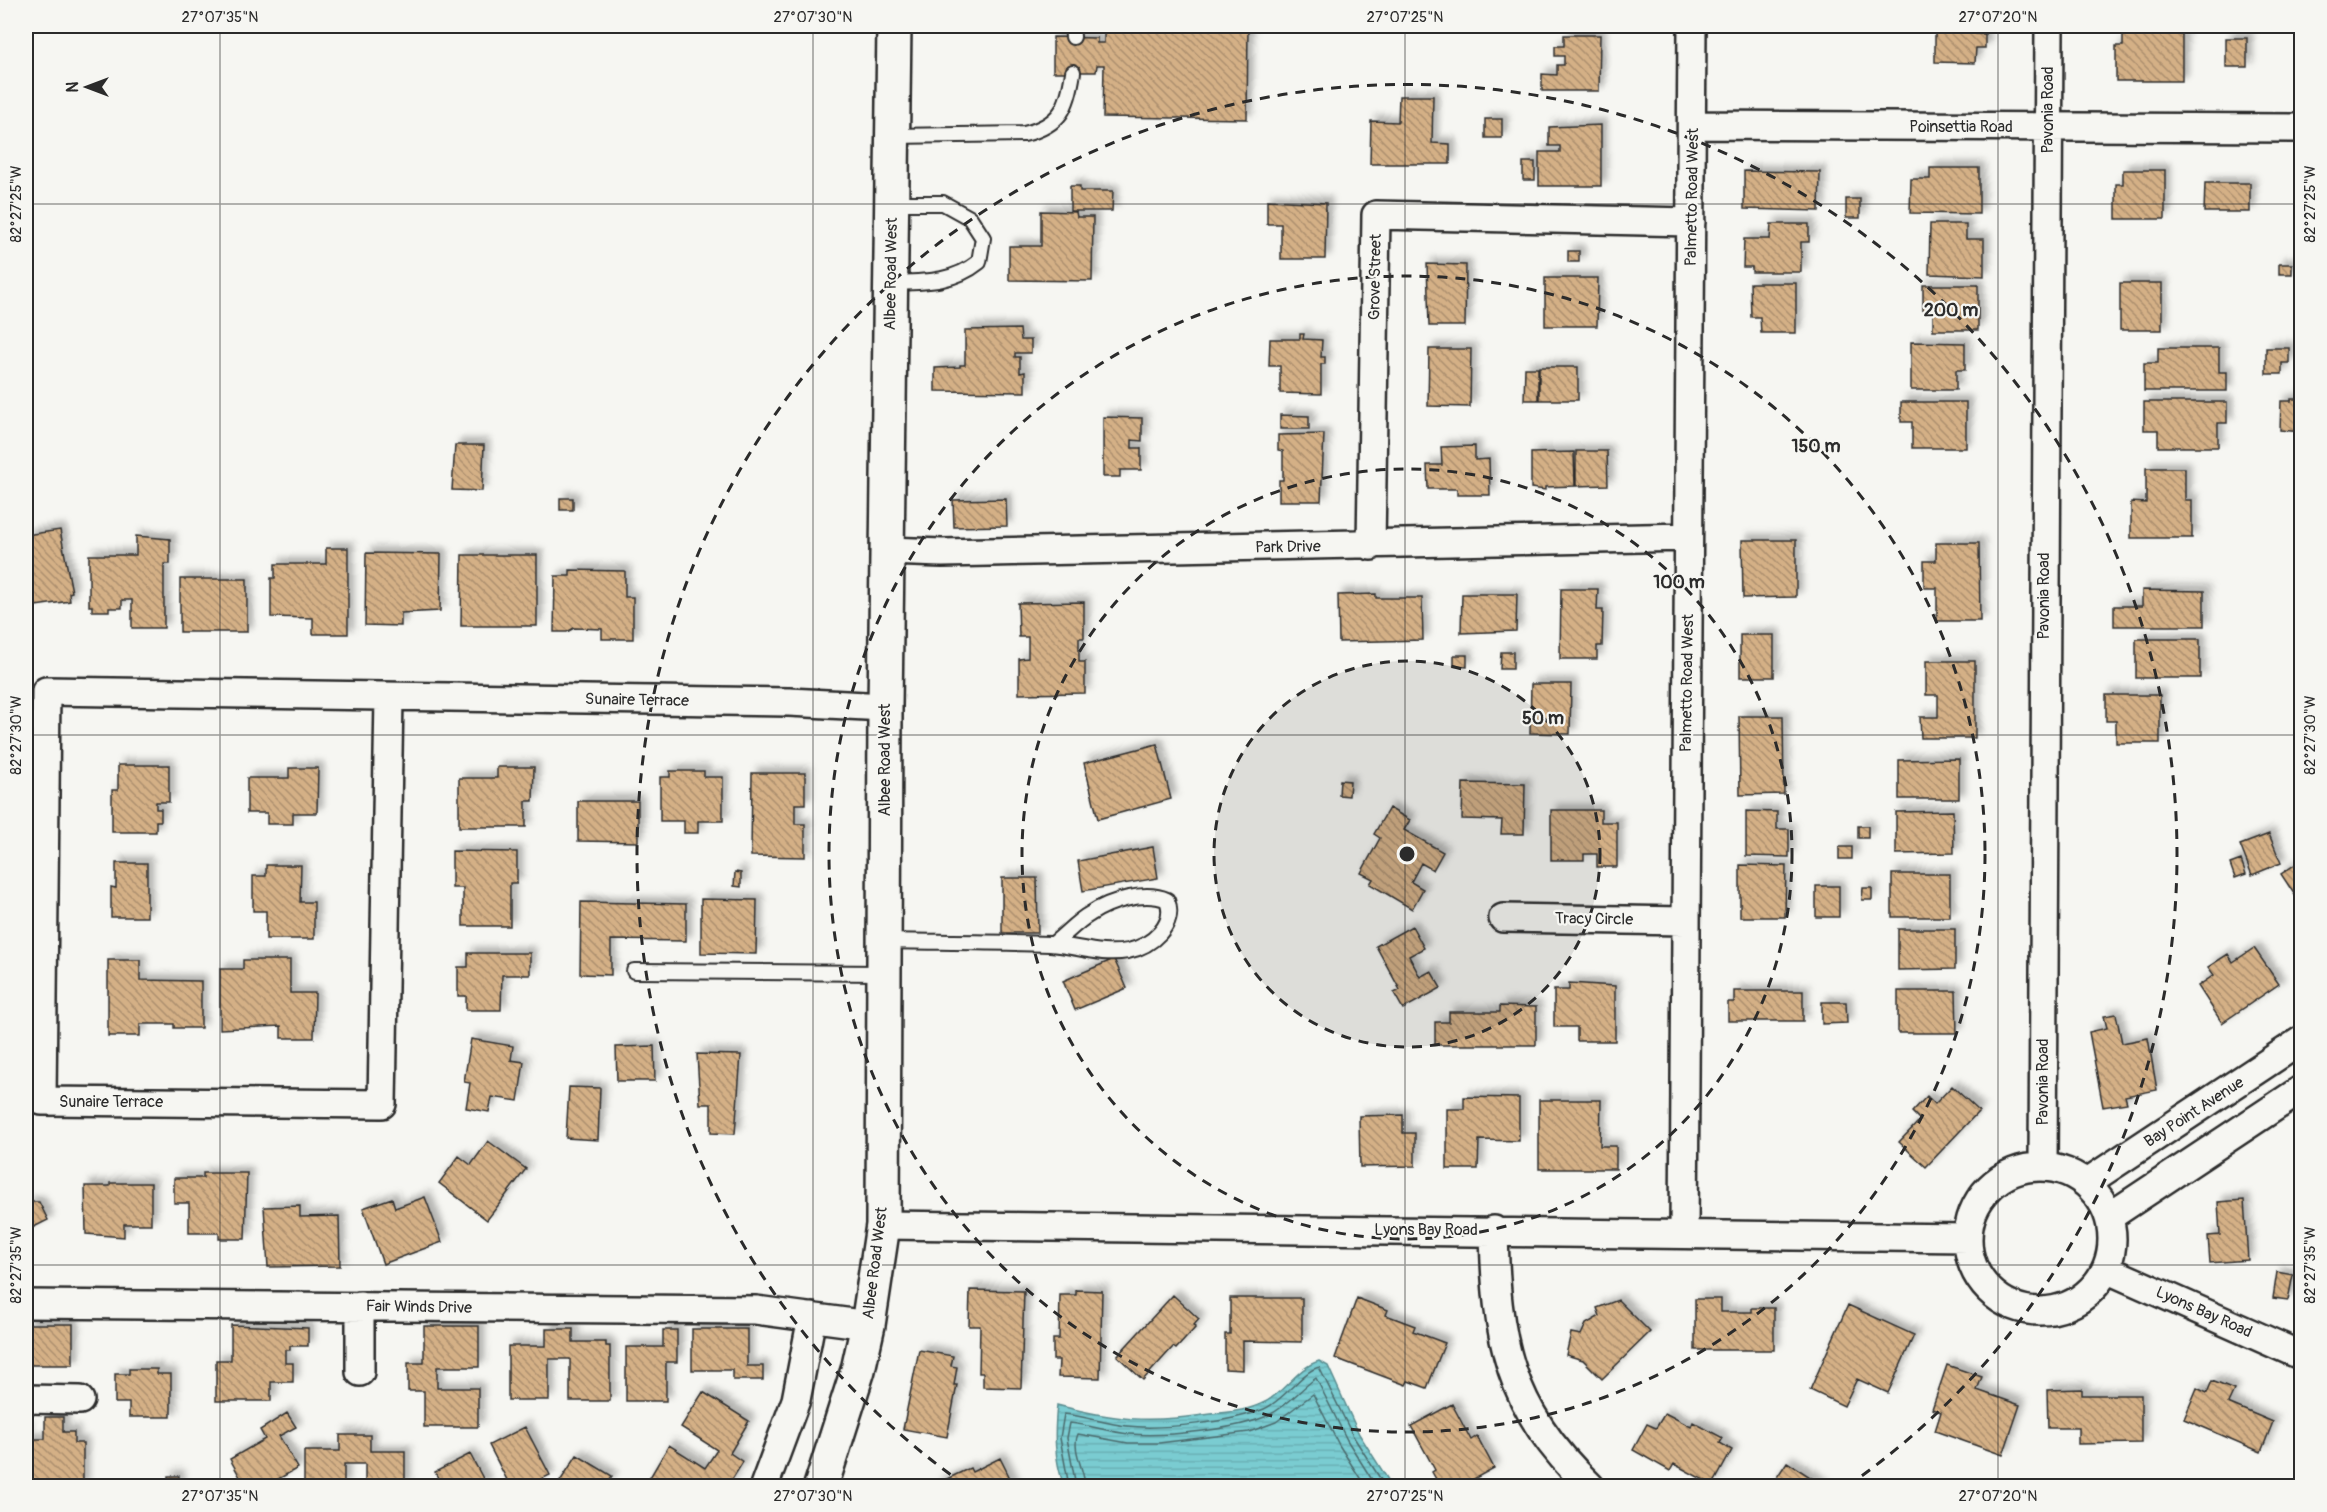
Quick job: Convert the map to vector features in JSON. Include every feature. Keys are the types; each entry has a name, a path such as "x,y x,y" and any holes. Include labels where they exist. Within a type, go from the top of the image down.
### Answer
{"street":[{"name":"Albee Road West","path":"821,1486 844,1418 868,1325 883,1225 885,706 894,26"},
{"name":"Palmetto Road West","path":"1684,1233 1684,921 1692,26"},
{"name":"Pavonia Road","path":"2043,1166 2049,26"},
{"name":"Poinsettia Road","path":"1692,125 2301,128"},
{"name":"Grove Street","path":"1371,546 1376,216 1691,222"},
{"name":"Park Drive","path":"887,551 942,553 1371,546 1688,537"},
{"name":"Sunaire Terrace","path":"389,697 382,1104 42,1101 46,691 789,702 885,706"},
{"name":"Tracy Circle","path":"1503,918 1684,921"},
{"name":"Bay Point Avenue","path":"2086,1183 2301,1040"},
{"path":"2109,1217 2301,1089"},
{"path":"2043,1166 2061,1169 2086,1183 2102,1201 2109,1217 2111,1252 2106,1269 2094,1287 2077,1301 2057,1309 2035,1311 2014,1306 1995,1295 1980,1279 1971,1259 1968,1238 1972,1215 1983,1194 2000,1179 2020,1169 2043,1166"},
{"name":"Lyons Bay Road","path":"883,1225 1494,1230 1968,1238"},
{"path":"1494,1230 1497,1307 1504,1346 1515,1383 1532,1416 1551,1445 1590,1486"},
{"name":"Lyons Bay Road","path":"2106,1269 2301,1356"},
{"name":"Fair Winds Drive","path":"26,1305 756,1310 868,1325"},
{"path":"360,1306 360,1372"},
{"path":"764,1486 796,1400 812,1317"},
{"path":"26,1399 80,1400"}],"lane":[{"path":"893,136 1024,134 1041,130 1063,111 1069,96 1073,72"},
{"path":"891,283 938,281 965,274 979,262 983,238 970,218 943,203 892,202"},
{"path":"884,941 1053,944 1111,953 1146,946 1164,929 1170,917 1167,900 1159,897 1121,901 1090,914 1053,944"},
{"path":"634,971 884,973"}],"water":[{"path":"1319,1361 1328,1366 1359,1434 1392,1486 1064,1486 1058,1466 1056,1446 1057,1405 1134,1419 1169,1419 1238,1411 1259,1405 1272,1398 1298,1374"}],"building":[{"path":"1104,26 1248,26 1247,119 1103,117 1104,65 1097,65 1096,72 1053,72 1053,37 1097,38 1097,43 1104,43"},
{"path":"1935,26 1976,26 1976,34 1985,34 1985,48 1976,48 1975,63 1935,62"},
{"path":"2141,26 2157,26 2157,30 2166,30 2166,34 2182,34 2182,81 2116,81 2116,46 2123,46 2123,32 2141,32"},
{"path":"1564,35 1600,35 1599,91 1542,91 1542,74 1557,75 1557,65 1564,65 1564,56 1555,56 1555,46 1564,46"},
{"path":"2226,38 2247,38 2247,67 2226,67"},
{"path":"1399,96 1433,96 1432,143 1450,144 1450,164 1370,164 1371,121 1398,122"},
{"path":"1485,119 1502,119 1502,138 1485,138"},
{"path":"1601,125 1601,186 1539,186 1539,152 1560,152 1560,146 1549,146 1549,127"},
{"path":"1523,162 1535,162 1535,180 1523,180"},
{"path":"1930,168 1979,168 1979,214 1910,213 1911,179 1930,179"},
{"path":"2123,170 2165,170 2165,219 2116,219 2116,184 2123,184"},
{"path":"1744,171 1820,172 1819,211 1744,209"},
{"path":"2205,183 2250,183 2250,212 2204,212"},
{"path":"1070,186 1080,186 1080,191 1113,191 1112,211 1070,211"},
{"path":"1846,199 1860,199 1860,218 1846,218"},
{"path":"1267,200 1326,203 1325,259 1281,259 1281,224 1267,224"},
{"path":"1041,211 1076,212 1077,217 1093,217 1092,281 1009,280 1009,246 1041,246"},
{"path":"1771,224 1809,224 1809,242 1801,242 1801,272 1752,272 1752,267 1743,267 1744,239 1770,239"},
{"path":"1930,224 1966,224 1966,239 1984,239 1984,276 1929,274"},
{"path":"1568,251 1579,251 1579,262 1568,262"},
{"path":"1427,264 1466,265 1465,326 1429,326"},
{"path":"2279,264 2292,264 2292,274 2279,274"},
{"path":"1545,278 1598,278 1597,326 1545,326"},
{"path":"1750,283 1796,283 1796,333 1761,333 1760,317 1751,317"},
{"path":"2120,283 2162,283 2162,330 2120,330"},
{"path":"1923,285 1978,285 1978,330 1933,330 1933,311 1923,311"},
{"path":"1020,329 1021,340 1031,340 1031,353 1015,353 1015,357 1020,357 1020,373 1025,372 1025,392 935,391 935,368 965,365 965,330"},
{"path":"1300,334 1304,334 1303,339 1322,340 1321,357 1325,357 1325,364 1321,364 1321,394 1280,393 1280,366 1269,366 1270,339 1300,339"},
{"path":"1911,342 1965,343 1965,370 1956,370 1956,390 1911,390"},
{"path":"2158,348 2219,348 2219,372 2227,372 2227,391 2144,391 2144,363 2158,363"},
{"path":"2266,348 2289,348 2289,363 2282,363 2282,374 2266,374"},
{"path":"1429,349 1471,349 1470,407 1428,406"},
{"path":"1539,367 1578,367 1578,400 1539,400"},
{"path":"1525,368 1538,368 1538,400 1524,400"},
{"path":"2291,399 2302,399 2302,432 2280,430 2281,401 2291,401"},
{"path":"1901,402 1966,402 1966,448 1912,448 1912,422 1901,422"},
{"path":"2144,402 2227,402 2227,423 2218,423 2218,447 2158,447 2158,430 2144,430"},
{"path":"1280,415 1309,416 1309,429 1280,429"},
{"path":"1103,417 1142,418 1142,441 1132,440 1132,448 1141,448 1141,470 1120,470 1120,477 1103,477"},
{"path":"1324,434 1321,501 1279,501 1279,480 1283,480 1283,451 1278,450 1278,435"},
{"path":"455,445 484,445 482,491 452,490"},
{"path":"1475,446 1475,460 1489,459 1490,495 1457,495 1457,489 1428,489 1427,465 1442,465 1441,447"},
{"path":"1576,451 1607,451 1608,485 1576,486"},
{"path":"1574,452 1575,486 1545,487 1545,490 1531,488 1531,453"},
{"path":"2146,468 2185,468 2185,500 2192,500 2192,538 2131,538 2131,502 2146,503"},
{"path":"560,498 573,498 573,510 560,510"},
{"path":"1006,499 1007,526 954,527 953,500"},
{"path":"60,530 72,592 69,593 70,601 29,607 26,595 26,535"},
{"path":"136,536 170,539 170,564 164,564 164,628 132,628 132,600 122,600 122,608 109,608 109,611 92,611 92,606 89,606 89,555 136,555"},
{"path":"1742,540 1796,540 1796,597 1743,598"},
{"path":"1936,543 1979,543 1980,621 1937,621 1937,588 1924,588 1924,561 1936,561"},
{"path":"326,548 348,548 348,634 313,634 313,618 271,617 271,578 275,578 275,564 326,564"},
{"path":"366,553 441,554 440,611 401,613 401,626 365,625"},
{"path":"462,555 537,555 537,626 461,626"},
{"path":"570,570 625,571 625,597 633,597 633,639 602,639 602,629 574,628 567,632 554,632 555,576 570,576"},
{"path":"180,579 247,579 247,632 180,632"},
{"path":"2295,585 2302,585 2302,614 2296,615"},
{"path":"1561,589 1598,589 1597,610 1603,610 1602,646 1597,646 1597,659 1560,659"},
{"path":"2142,590 2204,591 2204,626 2114,626 2114,606 2142,606"},
{"path":"1376,594 1376,598 1422,598 1423,640 1339,642 1338,595"},
{"path":"1462,594 1517,594 1516,631 1461,633"},
{"path":"1084,602 1084,638 1079,638 1079,662 1085,662 1085,693 1019,694 1019,659 1028,658 1028,637 1019,637 1018,603"},
{"path":"1740,635 1774,635 1774,677 1740,677"},
{"path":"2136,639 2200,639 2200,678 2136,678"},
{"path":"1501,652 1513,652 1513,669 1500,669"},
{"path":"1454,655 1467,655 1467,667 1454,666"},
{"path":"1926,661 1975,661 1975,738 1921,738 1920,717 1938,717 1938,695 1926,695"},
{"path":"1531,684 1571,684 1570,734 1530,733"},
{"path":"2106,695 2160,695 2160,743 2116,743 2116,721 2106,721"},
{"path":"1739,716 1783,716 1784,794 1740,795"},
{"path":"1157,744 1171,799 1098,819 1084,763"},
{"path":"1959,759 1959,799 1899,799 1899,760"},
{"path":"118,765 169,765 169,802 156,802 156,809 161,809 161,821 156,821 156,832 112,832 112,790 118,790"},
{"path":"497,767 534,767 533,801 526,801 526,827 459,827 459,778 497,778"},
{"path":"289,768 318,768 317,813 293,813 293,824 267,824 267,813 247,813 247,778 289,778"},
{"path":"670,771 704,771 704,777 723,777 723,821 698,821 698,833 684,833 684,821 660,821 660,777 670,777"},
{"path":"752,773 805,773 805,804 795,804 795,824 805,824 805,857 751,856"},
{"path":"1340,780 1350,781 1349,796 1339,795"},
{"path":"1463,783 1525,784 1524,834 1501,834 1502,820 1462,819"},
{"path":"578,801 638,801 638,842 578,841"},
{"path":"1389,808 1410,820 1404,830 1443,852 1433,870 1421,863 1411,882 1423,889 1412,909 1370,884 1373,879 1361,873 1380,838 1374,834"},
{"path":"1551,810 1601,810 1601,822 1617,822 1617,867 1597,867 1597,854 1584,854 1584,860 1551,860"},
{"path":"1746,811 1777,812 1777,829 1789,829 1789,857 1746,856"},
{"path":"1953,811 1954,853 1896,854 1896,812"},
{"path":"1858,826 1868,826 1868,838 1858,838"},
{"path":"2269,834 2281,863 2252,875 2240,845"},
{"path":"1153,847 1158,878 1083,891 1078,861"},
{"path":"1839,847 1852,847 1852,859 1839,859"},
{"path":"452,851 517,852 517,883 510,883 510,926 463,926 463,888 452,888"},
{"path":"2241,860 2246,874 2235,878 2230,864"},
{"path":"2302,860 2302,906 2281,874"},
{"path":"116,863 147,863 147,917 111,917 111,887 116,888"},
{"path":"266,865 301,865 300,902 314,902 314,939 266,939 266,911 253,911 253,876 266,876"},
{"path":"1740,865 1786,866 1785,917 1740,917"},
{"path":"735,872 741,873 741,887 734,886"},
{"path":"1892,874 1950,874 1950,917 1892,917"},
{"path":"1002,878 1037,878 1038,933 1002,933"},
{"path":"1816,886 1839,886 1839,917 1816,917"},
{"path":"1863,888 1872,888 1872,900 1862,900"},
{"path":"701,899 757,900 756,954 701,953"},
{"path":"581,902 686,904 686,941 611,940 611,975 580,974"},
{"path":"1412,926 1424,948 1409,956 1420,977 1431,971 1441,988 1403,1009 1394,993 1400,990 1376,946"},
{"path":"1898,929 1955,929 1955,969 1898,970"},
{"path":"2254,948 2279,984 2222,1023 2198,986 2214,975 2208,967 2228,954 2233,962"},
{"path":"468,953 530,953 530,975 502,975 501,1010 466,1010 466,996 458,996 458,967 468,967"},
{"path":"1114,959 1127,988 1075,1010 1063,981"},
{"path":"108,960 140,960 140,980 201,981 201,1028 174,1028 174,1024 140,1024 140,1036 108,1036"},
{"path":"243,960 290,960 290,993 315,993 314,1038 281,1038 281,1026 220,1029 220,969 243,969"},
{"path":"1569,983 1615,986 1615,1041 1577,1041 1577,1027 1554,1027 1554,990 1569,990"},
{"path":"1734,991 1803,991 1803,1021 1728,1021 1728,1002 1734,1002"},
{"path":"1898,991 1956,991 1957,1033 1898,1033"},
{"path":"1822,1002 1846,1002 1847,1023 1822,1024"},
{"path":"1500,1006 1536,1007 1536,1045 1435,1045 1435,1022 1449,1022 1449,1012 1500,1012"},
{"path":"2116,1014 2122,1043 2148,1038 2157,1090 2125,1096 2127,1103 2103,1107 2089,1032 2107,1028 2104,1016"},
{"path":"471,1039 513,1046 511,1060 524,1062 518,1101 492,1097 489,1112 466,1108 470,1083 464,1082"},
{"path":"654,1046 655,1081 617,1081 616,1047"},
{"path":"697,1054 741,1055 735,1134 711,1133 711,1104 700,1104"},
{"path":"1952,1086 1979,1111 1926,1167 1899,1142 1920,1120 1912,1112 1927,1096 1935,1104"},
{"path":"569,1087 600,1088 598,1140 566,1138"},
{"path":"1464,1097 1519,1098 1519,1141 1479,1140 1478,1169 1447,1169 1447,1109 1464,1109"},
{"path":"1539,1100 1601,1100 1600,1146 1616,1146 1616,1169 1539,1169"},
{"path":"1403,1115 1403,1133 1415,1133 1415,1166 1360,1167 1359,1116"},
{"path":"488,1141 526,1169 487,1220 439,1183 459,1156 471,1165"},
{"path":"203,1173 247,1173 245,1239 219,1239 219,1233 189,1233 189,1203 174,1203 174,1178 203,1178"},
{"path":"110,1183 151,1183 151,1224 124,1224 124,1237 86,1234 85,1186 110,1186"},
{"path":"425,1197 442,1242 383,1264 363,1208 392,1198 395,1208"},
{"path":"2244,1200 2248,1260 2210,1263 2208,1236 2220,1235 2218,1202"},
{"path":"29,1202 39,1202 48,1220 26,1231 26,1205 29,1205"},
{"path":"300,1206 300,1217 339,1216 340,1266 268,1267 264,1207"},
{"path":"2277,1272 2293,1275 2288,1300 2273,1298"},
{"path":"970,1290 1024,1291 1021,1388 983,1387 983,1373 979,1373 980,1326 969,1326"},
{"path":"1076,1290 1102,1291 1100,1378 1058,1377 1059,1360 1053,1360 1053,1339 1059,1339 1060,1295 1076,1295"},
{"path":"1173,1295 1199,1319 1194,1325 1196,1327 1176,1349 1173,1347 1143,1380 1117,1356"},
{"path":"1230,1298 1302,1298 1302,1342 1243,1341 1243,1370 1225,1369 1225,1334 1230,1334"},
{"path":"1357,1298 1388,1310 1386,1315 1415,1326 1413,1331 1445,1343 1427,1388 1408,1381 1406,1385 1335,1358"},
{"path":"1695,1299 1721,1299 1721,1312 1752,1312 1752,1308 1774,1308 1774,1350 1695,1350"},
{"path":"1618,1300 1650,1332 1602,1379 1583,1360 1566,1355 1571,1333 1581,1335 1586,1324 1600,1316 1597,1308"},
{"path":"1848,1305 1914,1335 1888,1393 1857,1379 1844,1406 1810,1390"},
{"path":"26,1324 73,1324 73,1365 26,1365"},
{"path":"231,1325 308,1328 308,1346 290,1346 290,1350 285,1350 285,1363 293,1363 293,1382 271,1382 271,1401 216,1401 216,1360 231,1360"},
{"path":"424,1326 479,1326 479,1367 437,1367 437,1388 478,1388 478,1427 424,1427 424,1391 408,1391 408,1363 424,1363"},
{"path":"546,1329 573,1329 573,1342 606,1342 606,1346 610,1346 610,1401 570,1401 570,1359 549,1359 549,1400 508,1400 508,1346 546,1346"},
{"path":"692,1329 747,1329 747,1366 763,1366 763,1380 733,1380 733,1370 692,1370"},
{"path":"663,1330 677,1330 677,1362 666,1362 666,1401 626,1401 626,1347 663,1347"},
{"path":"919,1350 953,1356 951,1366 957,1367 954,1385 957,1385 947,1437 903,1429"},
{"path":"1947,1365 1982,1377 1977,1390 2020,1405 2003,1455 1935,1431 1941,1412 1932,1409"},
{"path":"129,1369 157,1369 157,1374 171,1374 171,1417 129,1417 129,1403 115,1403 115,1374 129,1374"},
{"path":"2212,1381 2234,1390 2228,1403 2273,1422 2261,1452 2184,1419 2197,1388 2207,1393"},
{"path":"2082,1389 2082,1395 2141,1395 2141,1443 2078,1444 2078,1428 2048,1428 2047,1390"},
{"path":"703,1392 749,1421 730,1453 743,1462 728,1486 719,1480 715,1486 661,1486 649,1479 669,1445 705,1468 717,1450 681,1427"},
{"path":"1452,1404 1471,1440 1477,1436 1494,1468 1461,1486 1440,1486 1432,1472 1435,1470 1411,1426"},
{"path":"287,1413 296,1427 279,1436 298,1468 266,1486 245,1486 230,1459 265,1439 260,1430"},
{"path":"1665,1413 1691,1427 1693,1422 1723,1438 1720,1443 1732,1450 1713,1485 1674,1464 1670,1471 1633,1450 1647,1424 1656,1428"},
{"path":"45,1417 63,1417 63,1432 74,1432 74,1443 83,1443 83,1486 26,1486 26,1424 28,1439 45,1439"},
{"path":"525,1427 550,1475 527,1486 499,1486 508,1482 489,1445"},
{"path":"340,1435 370,1435 370,1451 405,1451 405,1486 365,1486 365,1464 344,1464 344,1486 304,1486 304,1451 340,1451"},
{"path":"470,1454 487,1486 442,1486 435,1472"},
{"path":"577,1455 612,1476 605,1486 557,1486"},
{"path":"1000,1458 1014,1486 934,1485 970,1468 972,1472"},
{"path":"1787,1462 1824,1486 1771,1486"},
{"path":"168,1476 179,1476 179,1486 168,1486"}]}
